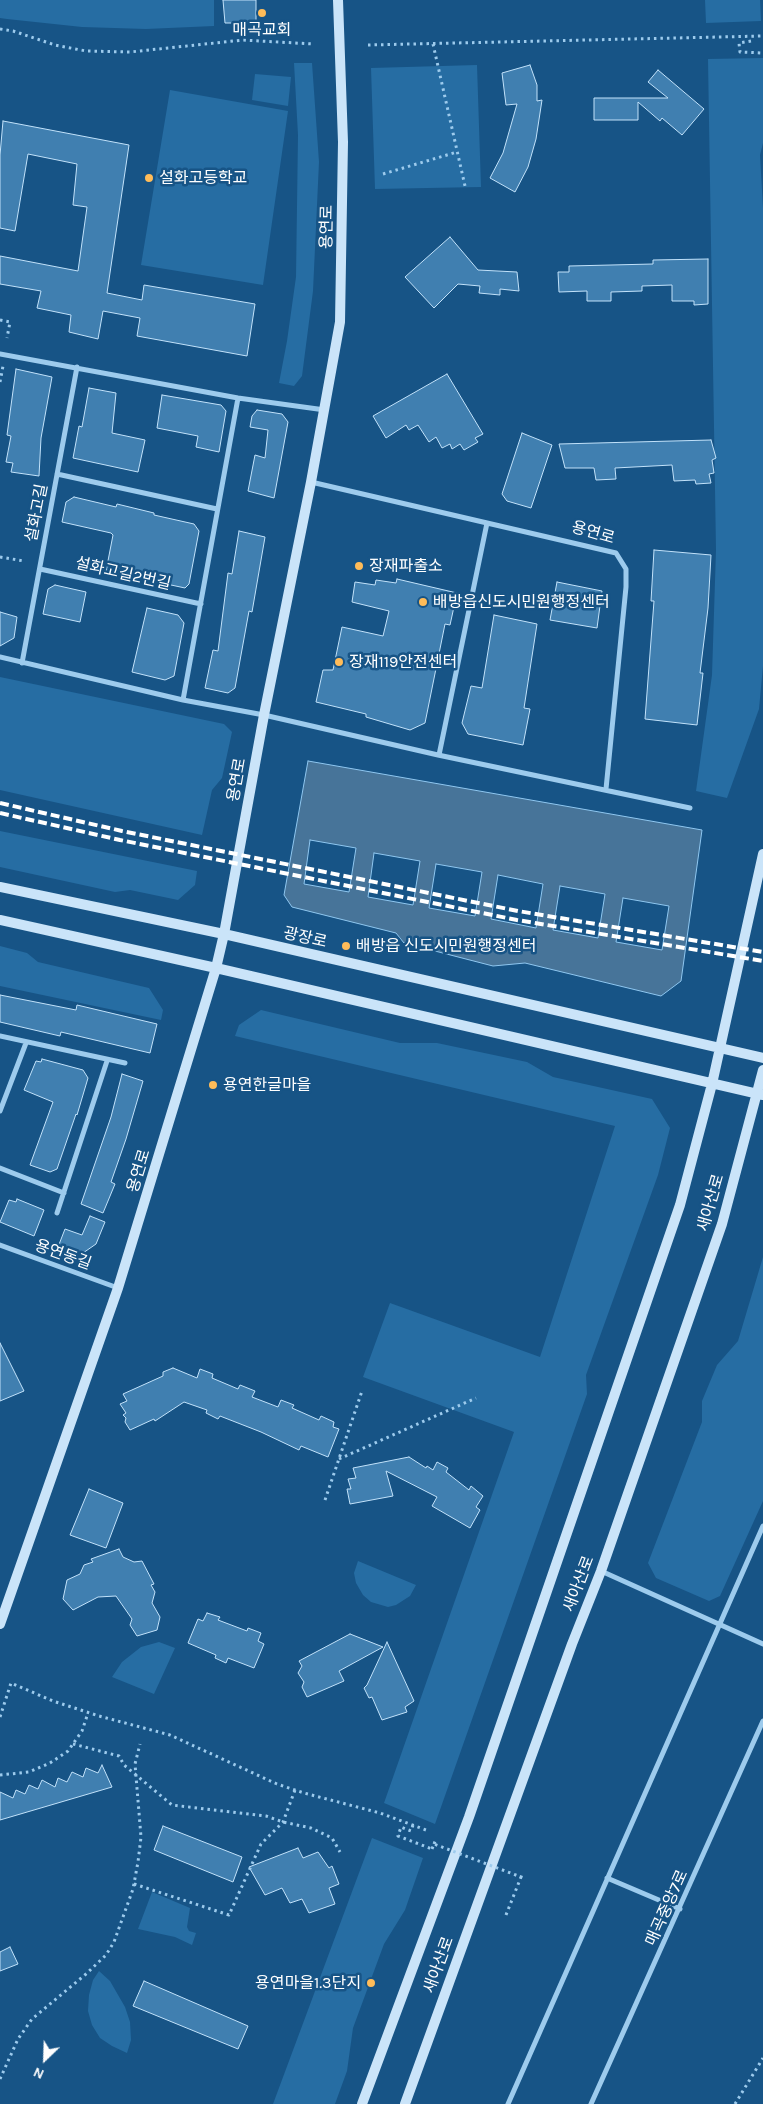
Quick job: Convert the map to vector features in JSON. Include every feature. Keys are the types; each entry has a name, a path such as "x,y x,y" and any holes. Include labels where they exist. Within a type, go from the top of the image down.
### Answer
{"main road":[{"name":"용연로","path":"0,1624 118,1288 216,968 224,934 264,715 325,410 340,322 343,142 338,0"},
{"path":"362,2104 469,1817 680,1205 712,1084 763,854"},
{"name":"광장로","path":"0,887 224,934 719,1050 763,1058"},
{"path":"0,920 216,968 760,1095"},
{"name":"새아산로","path":"405,2104 572,1644 600,1572 722,1224 760,1095 763,1070"}],"street":[{"path":"0,354 238,398 325,410"},
{"name":"설화고길","path":"22,663 77,367"},
{"path":"183,700 238,398"},
{"path":"57,474 217,509"},
{"name":"용연로","path":"311,482 616,553 626,569 626,587 606,788"},
{"path":"439,755 487,523"},
{"name":"설화고길2번길","path":"40,568 200,604"},
{"path":"0,658 183,700 264,715 439,755 606,788 690,808"},
{"path":"0,1036 125,1063"},
{"path":"0,1111 26,1043"},
{"path":"57,1213 107,1060"},
{"path":"0,1168 64,1192"},
{"name":"용연동길","path":"0,1245 118,1288"},
{"path":"508,2104 763,1526"},
{"path":"600,1572 763,1644"},
{"name":"매곡중앙7로","path":"591,2104 763,1722"},
{"path":"607,1878 680,1909"}],"path":[{"path":"0,29 13,31 55,45 86,51 130,52 243,40 313,44"},
{"path":"368,45 763,36"},
{"path":"751,41 739,43 740,52 763,53"},
{"path":"433,44 465,186"},
{"path":"383,174 457,152"},
{"path":"0,320 10,322 7,338"},
{"path":"0,382 3,364"},
{"path":"0,557 24,561"},
{"path":"326,1500 362,1391"},
{"path":"338,1459 476,1398"},
{"path":"0,1717 11,1684 88,1713 170,1735 277,1784 380,1813 426,1830"},
{"path":"0,1776 29,1772 50,1763 68,1751 82,1731 88,1713"},
{"path":"73,1744 119,1756 124,1765 172,1805 266,1816 282,1822 311,1828 332,1838 340,1852"},
{"path":"0,2079 18,2039 32,2019 106,1955 114,1942 134,1884 141,1837 135,1764 140,1744"},
{"path":"134,1884 229,1915 261,1844 282,1822 295,1790"},
{"path":"413,1825 411,1831 401,1827 398,1836 432,1849 436,1839"},
{"path":"434,1844 521,1877"},
{"path":"506,1915 523,1872"},
{"path":"735,2104 763,2058"}],"shaded area":[{"path":"0,0 214,0 214,26 146,29 82,27 7,19 0,18"},
{"path":"705,0 760,0 761,21 706,23"},
{"path":"763,58 763,143 760,155 763,208 763,666 759,709 727,798 696,791 712,675 716,550 708,59"},
{"path":"294,63 312,63 319,162 313,291 302,376 294,386 279,383 296,277 298,135"},
{"path":"477,65 481,187 375,189 371,68"},
{"path":"255,74 291,77 288,106 252,100"},
{"path":"170,90 288,111 263,285 141,265"},
{"path":"0,677 224,724 232,732 222,778 212,790 202,835 0,790"},
{"path":"308,761 702,830 681,981 661,996 525,963 493,966 404,943 396,933 292,907 284,895","holes":["310,840 356,848 349,892 304,884","374,853 420,861 413,905 368,897","436,864 482,872 475,916 429,908","498,875 543,884 536,928 491,919","560,886 605,894 598,938 553,930","623,898 669,906 662,950 616,942"]},
{"path":"0,831 197,871 195,885 178,900 130,890 115,892 0,867"},
{"path":"0,946 27,953 38,962 149,988 163,1010 161,1020 0,986"},
{"path":"261,1010 400,1043 437,1043 527,1062 553,1077 652,1099 670,1128 658,1175 586,1375 587,1394 435,1824 384,1803 514,1432 363,1377 390,1303 540,1357 615,1126 235,1036 239,1025"},
{"path":"763,1257 763,1501 720,1596 709,1601 656,1578 648,1563 702,1422 702,1401 717,1365 738,1341"},
{"path":"358,1561 416,1585 410,1596 396,1605 388,1607 371,1602 363,1595 356,1583 354,1573"},
{"path":"159,1642 175,1648 154,1694 112,1677 122,1662 141,1647"},
{"path":"372,1838 423,1858 405,1910 384,1944 353,2028 347,2071 335,2104 273,2104"},
{"path":"152,1892 190,1908 187,1927 189,1931 196,1933 192,1945 175,1937 138,1929"},
{"path":"99,1971 110,1981 125,2007 130,2022 131,2040 127,2053 100,2038 92,2025 88,2011 89,1995 93,1980"}],"building":[{"path":"223,0 256,0 256,23 225,23"},
{"path":"530,65 537,85 537,101 542,100 536,139 528,167 515,192 490,178 503,153 517,104 506,105 502,73"},
{"path":"658,70 704,109 682,135 662,118 660,121 638,102 638,120 594,120 594,98 668,98 648,82"},
{"path":"3,121 129,145 107,293 142,300 144,285 255,304 247,356 137,336 140,318 103,311 98,339 69,332 71,315 37,308 41,291 0,284 0,256 78,271 87,207 73,205 77,164 28,154 15,231 0,228 0,155"},
{"path":"450,237 478,270 517,272 519,291 500,289 500,295 479,293 480,286 458,284 434,308 405,277"},
{"path":"708,259 708,304 694,305 694,301 672,301 672,285 642,286 642,291 611,292 611,301 587,301 587,291 559,292 558,272 569,272 569,266 653,264 653,260"},
{"path":"16,369 52,377 41,438 39,476 11,472 13,463 6,462 11,436 7,435"},
{"path":"447,374 483,434 475,438 478,442 464,450 460,444 452,449 450,444 442,448 436,437 429,442 418,425 409,430 406,425 386,438 373,416"},
{"path":"89,388 116,393 112,433 145,440 138,472 73,458 79,426 82,427"},
{"path":"162,395 221,405 226,411 219,452 196,447 198,436 157,428"},
{"path":"257,410 282,414 288,422 274,498 248,491 255,455 265,458 268,430 250,427 252,416"},
{"path":"522,433 552,445 531,508 507,501 502,494"},
{"path":"711,440 716,458 712,460 714,473 709,474 711,483 696,484 695,480 674,481 672,465 615,468 616,479 596,480 594,468 565,468 559,444"},
{"path":"74,497 116,507 117,504 194,524 199,531 189,584 185,588 106,571 113,535 62,522 66,502"},
{"path":"239,531 265,537 252,612 249,611 235,688 228,693 205,688 213,650 218,651 228,573 232,574"},
{"path":"654,550 711,555 708,608 700,673 703,673 697,725 645,719 654,601 651,601"},
{"path":"397,579 457,593 450,625 445,624 425,723 410,730 366,717 366,714 316,702 323,670 333,670 342,627 383,636 389,611 352,602 355,582 375,585 376,580 396,583"},
{"path":"557,582 602,591 597,628 550,620"},
{"path":"55,585 86,592 80,622 43,614 48,589"},
{"path":"147,608 178,615 184,623 174,676 165,680 132,672"},
{"path":"0,612 17,617 14,638 0,646"},
{"path":"494,615 537,624 524,708 530,709 523,745 468,734 462,723 471,686 482,688"},
{"path":"0,995 76,1010 77,1005 157,1024 150,1053 61,1032 60,1036 0,1022"},
{"path":"42,1059 83,1070 88,1078 77,1115 57,1169 50,1172 30,1165 53,1102 24,1090 36,1061 41,1062"},
{"path":"122,1074 143,1081 111,1182 115,1184 103,1213 81,1204 111,1117"},
{"path":"17,1199 44,1210 34,1236 0,1222 9,1200 16,1202"},
{"path":"90,1216 105,1222 96,1244 83,1253 72,1253 58,1247 65,1229 82,1235"},
{"path":"0,1343 24,1391 0,1401"},
{"path":"173,1368 197,1378 200,1369 213,1374 212,1378 238,1389 240,1385 255,1391 252,1397 278,1407 281,1400 294,1405 292,1408 319,1420 321,1416 334,1422 333,1427 339,1429 328,1457 301,1446 299,1450 261,1432 220,1416 218,1419 206,1413 207,1410 184,1402 155,1421 154,1419 130,1430 123,1415 126,1413 120,1404 127,1401 123,1394 163,1376 163,1372"},
{"path":"409,1457 426,1468 427,1466 433,1470 437,1462 448,1468 446,1472 469,1490 471,1486 483,1496 476,1507 480,1510 470,1528 432,1506 437,1497 386,1471 393,1496 350,1504 347,1489 351,1489 348,1479 356,1478 353,1468"},
{"path":"89,1489 123,1503 106,1548 70,1535"},
{"path":"119,1549 123,1557 134,1562 142,1561 154,1584 151,1585 155,1592 152,1603 160,1617 157,1630 137,1636 130,1625 132,1619 116,1596 98,1597 73,1610 63,1599 67,1580 80,1574 84,1565 93,1562 91,1559"},
{"path":"207,1613 220,1617 218,1620 247,1631 248,1628 261,1633 258,1641 264,1644 254,1668 228,1658 226,1663 215,1658 216,1655 188,1643 198,1619 203,1621"},
{"path":"350,1634 383,1647 339,1671 344,1681 307,1697 302,1687 304,1682 298,1673 302,1666 299,1661"},
{"path":"387,1642 414,1701 405,1707 407,1712 382,1720 372,1697 369,1698 364,1688"},
{"path":"102,1765 112,1787 0,1820 0,1792 13,1798 16,1790 25,1794 29,1785 38,1789 42,1780 55,1787 58,1778 67,1782 72,1772 83,1777 86,1768 98,1773"},
{"path":"163,1826 242,1857 233,1882 154,1850"},
{"path":"298,1848 303,1858 318,1852 329,1868 332,1866 339,1884 329,1888 335,1904 309,1913 302,1899 290,1903 282,1888 265,1895 249,1867"},
{"path":"10,1947 18,1964 0,1971 0,1952"},
{"path":"144,1981 248,2026 238,2049 133,2006"}],"railway":[{"path":"0,803 122,831 518,911 763,952"},
{"path":"0,813 120,840 517,920 763,961"}],"place":[{"name":"매곡교회","path":"262,13"},
{"name":"설화고등학교","path":"149,178"},
{"name":"장재파출소","path":"359,566"},
{"name":"배방읍신도시민원행정센터","path":"423,602"},
{"name":"장재119안전센터","path":"339,662"},
{"name":"배방읍 신도시민원행정센터","path":"346,946"},
{"name":"용연한글마을","path":"213,1085"},
{"name":"용연마을1.3단지","path":"371,1983"}]}
